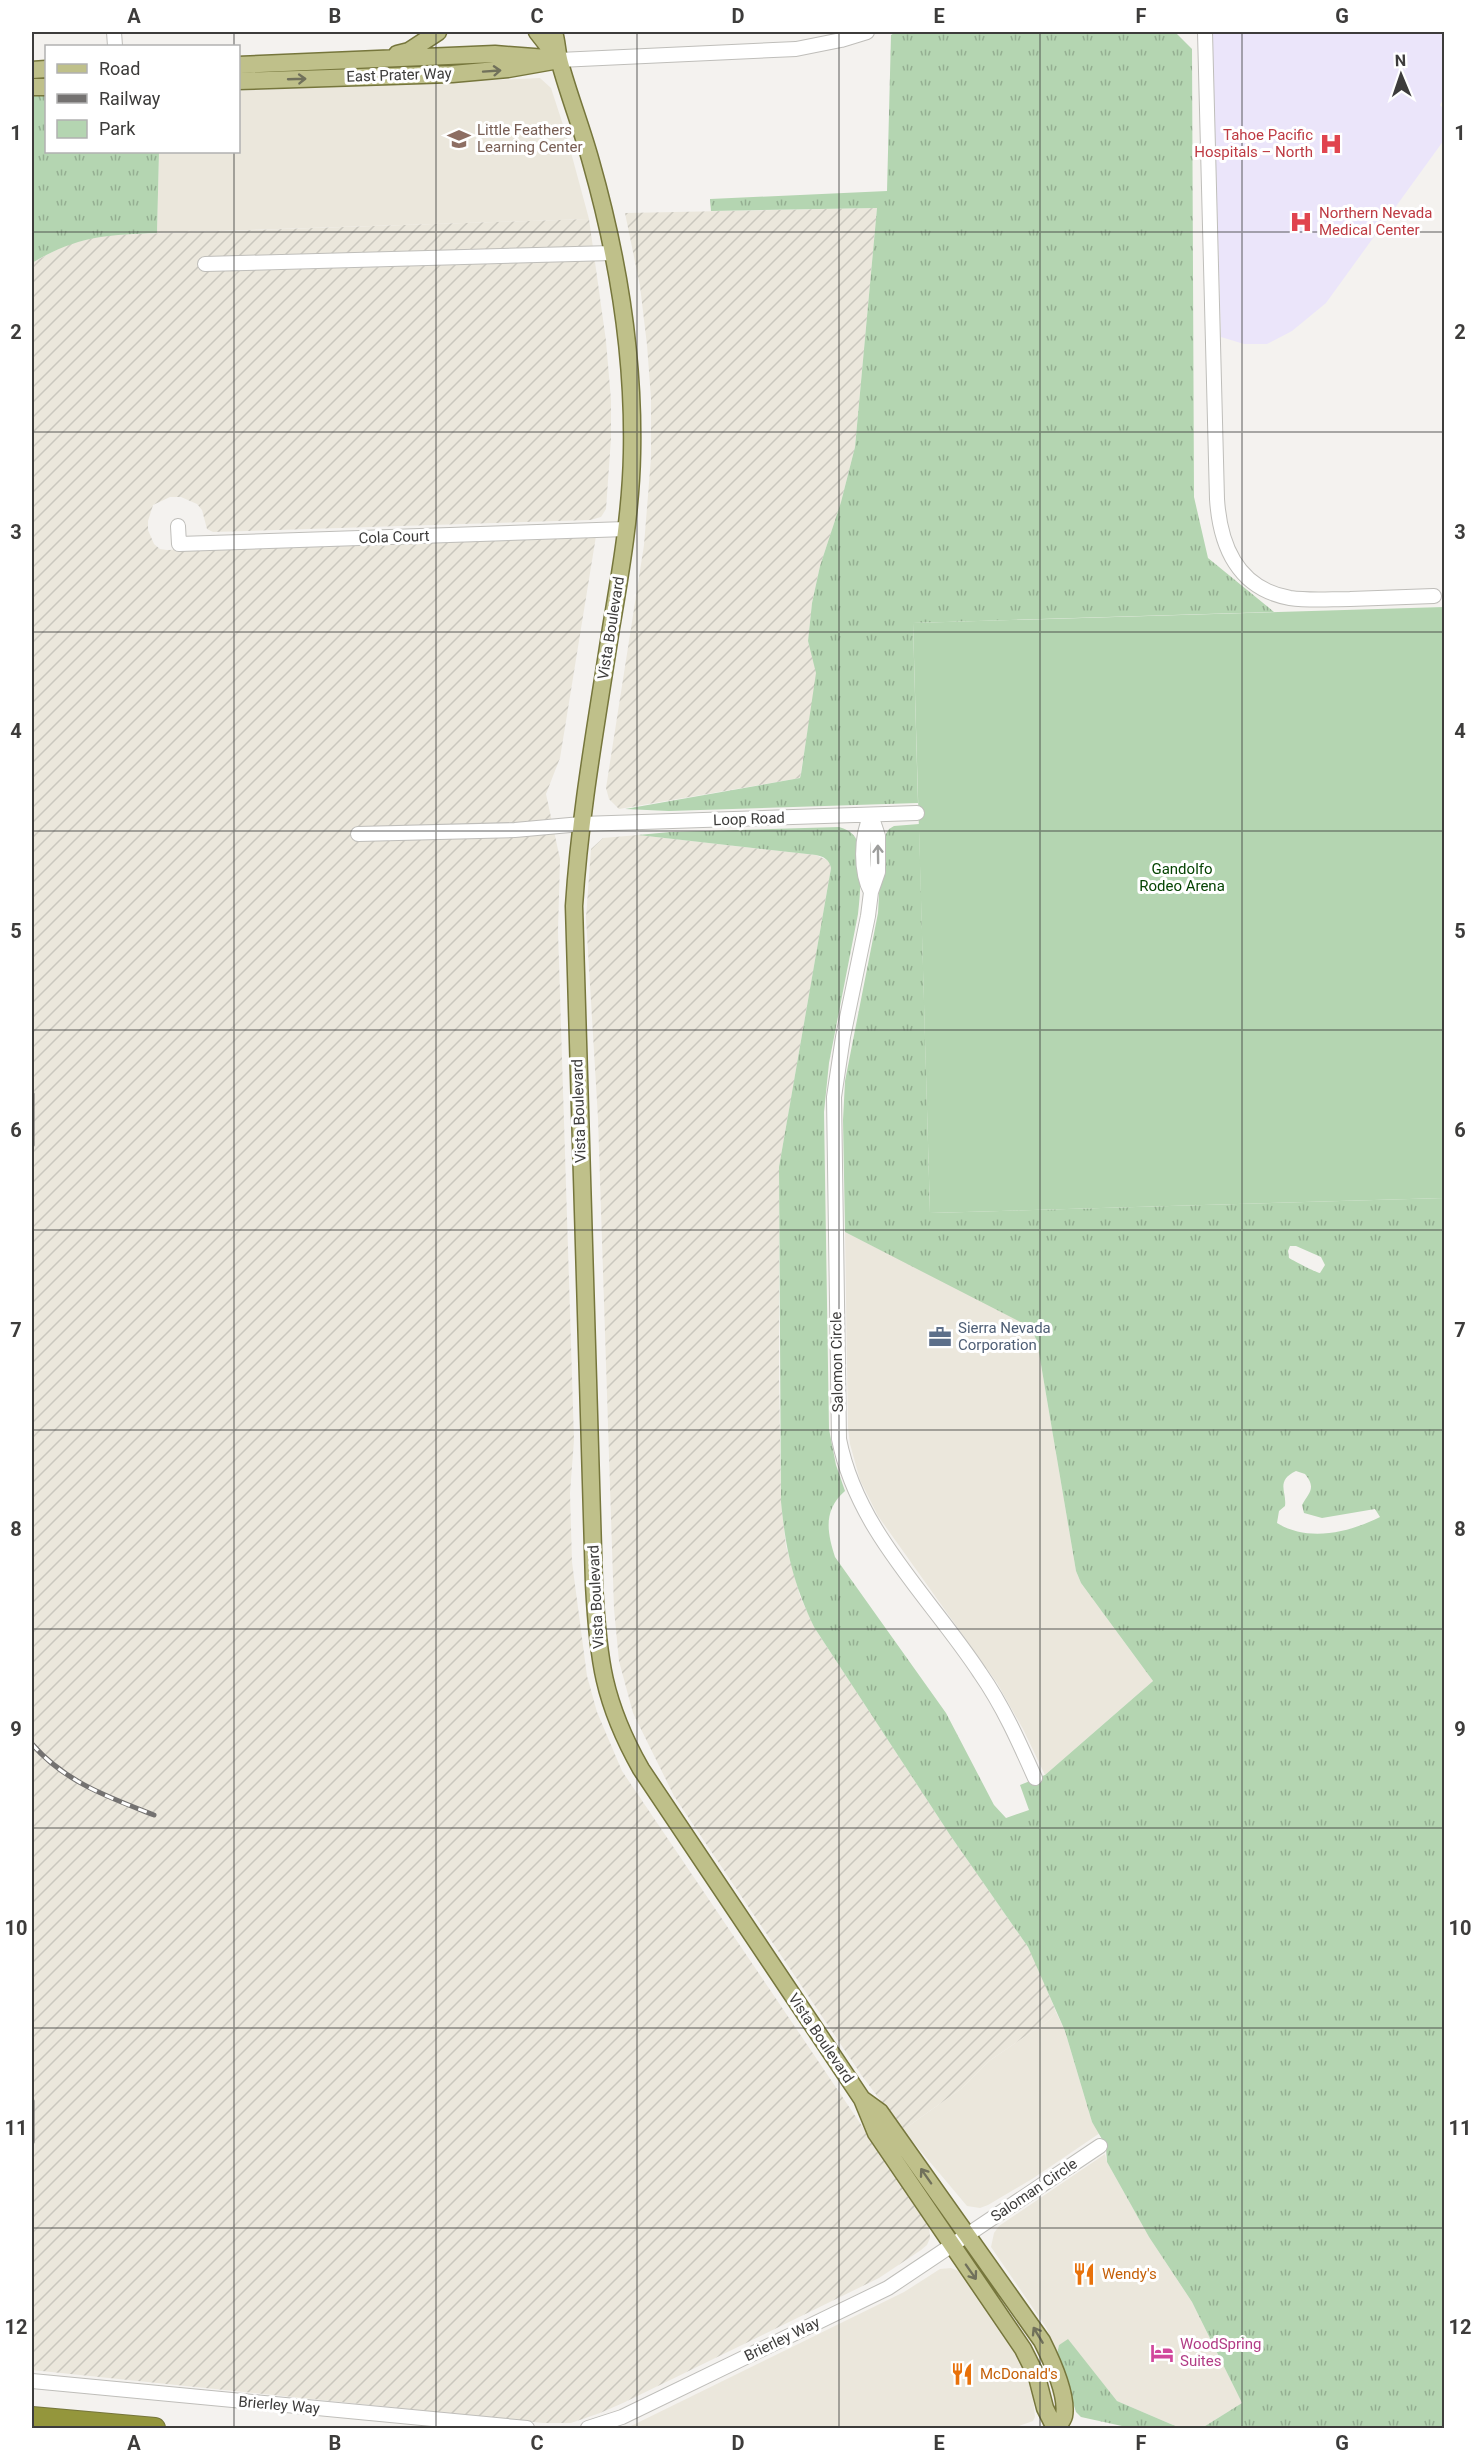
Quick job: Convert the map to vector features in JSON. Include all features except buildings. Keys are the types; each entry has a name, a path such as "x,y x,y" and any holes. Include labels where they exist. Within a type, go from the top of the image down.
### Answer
{"highway":[{"path":"32,2411 90,2423"},
{"path":"32,2417 155,2428"}],"main road":[{"path":"379,59 409,51 438,32"},
{"name":"Vista Boulevard","path":"537,32 559,60"},
{"name":"Vista Boulevard","path":"555,32 559,60 591,162 613,252 627,342 631,396 632,453 626,529 581,824 574,906 593,1573 597,1640 602,1674 611,1706 624,1738 641,1769 862,2099 876,2133 1023,2349 1037,2377 1045,2408 1056,2428 1064,2417 1064,2405 1055,2369 1042,2341 1028,2318 880,2112 862,2099"},
{"name":"East Prater Way","path":"240,65 495,54 559,60"},
{"name":"East Prater Way","path":"240,81 452,74 517,68 559,60"}],"street":[{"name":"East Prater Way","path":"559,60 796,49 867,32"},
{"path":"1205,32 1217,499 1220,532 1224,544 1230,556 1247,577 1272,593 1287,598 1311,600 1434,596"},
{"path":"205,264 613,252"},
{"name":"Cola Court","path":"178,526 179,544 626,529"},
{"name":"Loop Road","path":"358,834 515,830 581,824 917,813"},
{"name":"Salomon Circle","path":"871,815 878,836 878,872 871,892 834,1097 839,1439 849,1476 867,1515 979,1671 1014,1730 1035,1778"},
{"name":"Saloman Circle","path":"968,2234 1100,2146"},
{"name":"Brierley Way","path":"588,2428 622,2417 888,2288 968,2234"},
{"name":"Brierley Way","path":"32,2381 527,2428"}],"shaded area":[{"name":"Northern Nevada Medical Center","path":"1212,32 1444,32 1444,98 1440,105 1444,109 1444,140 1326,303 1292,331 1267,344 1244,344 1221,337"},
{"path":"540,78 551,88 589,219 157,233 159,153 240,153 240,91"},
{"path":"877,208 855,447 841,502 820,566 812,603 808,641 817,673 800,778 619,809 609,799 606,788 644,545 651,458 651,398 647,345 640,286 625,213"},
{"path":"589,219 606,341 611,400 606,509 601,517 590,520 213,532 207,529 202,510 197,504 181,497 170,497 153,505 148,530 154,544 160,549 167,550 596,536 560,758 546,794 560,859 558,931 574,1440 570,1493 572,1562 587,1676 597,1712 622,1771 929,2225 930,2238 921,2250 879,2278 623,2403 571,2423 543,2423 32,2370 32,263 67,244 106,235"},
{"path":"638,835 816,855 829,861 831,868 779,1167 781,1502 786,1546 800,1596 814,1627 950,1835 1028,1947 1056,2012 1049,2020 989,2061 962,2088 903,2130 862,2076 674,1796 633,1713 619,1661 614,1609 598,1118 586,918 591,849 603,838"},
{"path":"845,1232 1022,1321 1030,1327 1037,1341 1076,1571 1081,1583 1153,1681 1045,1775 997,1683 878,1516 860,1480 850,1444 848,1427"},
{"path":"1056,2012 1065,2031 1092,2122 1100,2133 1032,2179 988,2205 980,2208 967,2206 903,2130 962,2088 989,2061 1049,2020"},
{"path":"1105,2154 1107,2162 1149,2237 1192,2302 1242,2403 1202,2428 1180,2428 1117,2401 1068,2340 1059,2345 1057,2354 1046,2327 991,2247 994,2233 999,2226"},
{"path":"951,2268 961,2272 1023,2364 1032,2388 1035,2417 1033,2421 1013,2428 637,2428 631,2426 904,2292 940,2269"}],"green space":[{"path":"896,32 1175,32 1192,49 1194,497 1208,558 1274,612 913,623 918,803 669,811 625,809 800,778 816,673 808,641 812,603 820,566 841,502 855,447 877,208 711,211 710,199 887,191 891,35"},
{"path":"32,95 45,95 45,153 159,153 157,233 107,236 78,242 32,263"},
{"name":"Gandolfo Rodeo Arena","path":"1444,607 1444,1198 930,1213 913,623"},
{"path":"919,824 930,1213 1444,1198 1444,2428 1202,2428 1242,2403 1192,2302 1149,2237 1107,2162 1106,2146 1092,2122 1065,2031 1028,1947 950,1835 814,1627 801,1596 788,1552 781,1502 779,1167 831,868 826,859 816,855 638,835 839,827 852,833 858,843 861,874 858,914 829,1063 824,1112 829,1429 836,1465 845,1491 838,1498 830,1514 830,1539 835,1557 946,1713 994,1805 1006,1818 1029,1810 1020,1785 1045,1775 1153,1681 1081,1583 1076,1571 1037,1341 1030,1327 845,1232 843,1120 845,1081 878,913 882,840 889,829 894,826","holes":["1290,1246 1296,1246 1321,1257 1325,1265 1320,1273 1289,1258","1296,1471 1305,1474 1311,1486 1302,1505 1304,1513 1322,1518 1375,1509 1380,1517 1342,1531 1315,1534 1289,1529 1277,1523 1279,1511 1285,1506 1284,1483"]},
{"path":"1068,2339 1117,2401 1180,2428 1131,2428 1081,2417 1076,2412 1057,2354 1059,2345"}],"railway":[{"path":"32,1094 32,1145"},
{"path":"32,1744 59,1769 88,1787 154,1815"},
{"path":"32,2101 32,2142"}],"place":[{"name":"Little Feathers Learning Center","path":"459,139"},
{"name":"Tahoe Pacific Hospitals – North","path":"1331,144"},
{"name":"Northern Nevada Medical Center","path":"1301,222"},
{"name":"Sierra Nevada Corporation","path":"940,1337"},
{"name":"Wendy's","path":"1084,2274"},
{"name":"WoodSpring Suites","path":"1162,2353"},
{"name":"McDonald's","path":"962,2374"}]}
